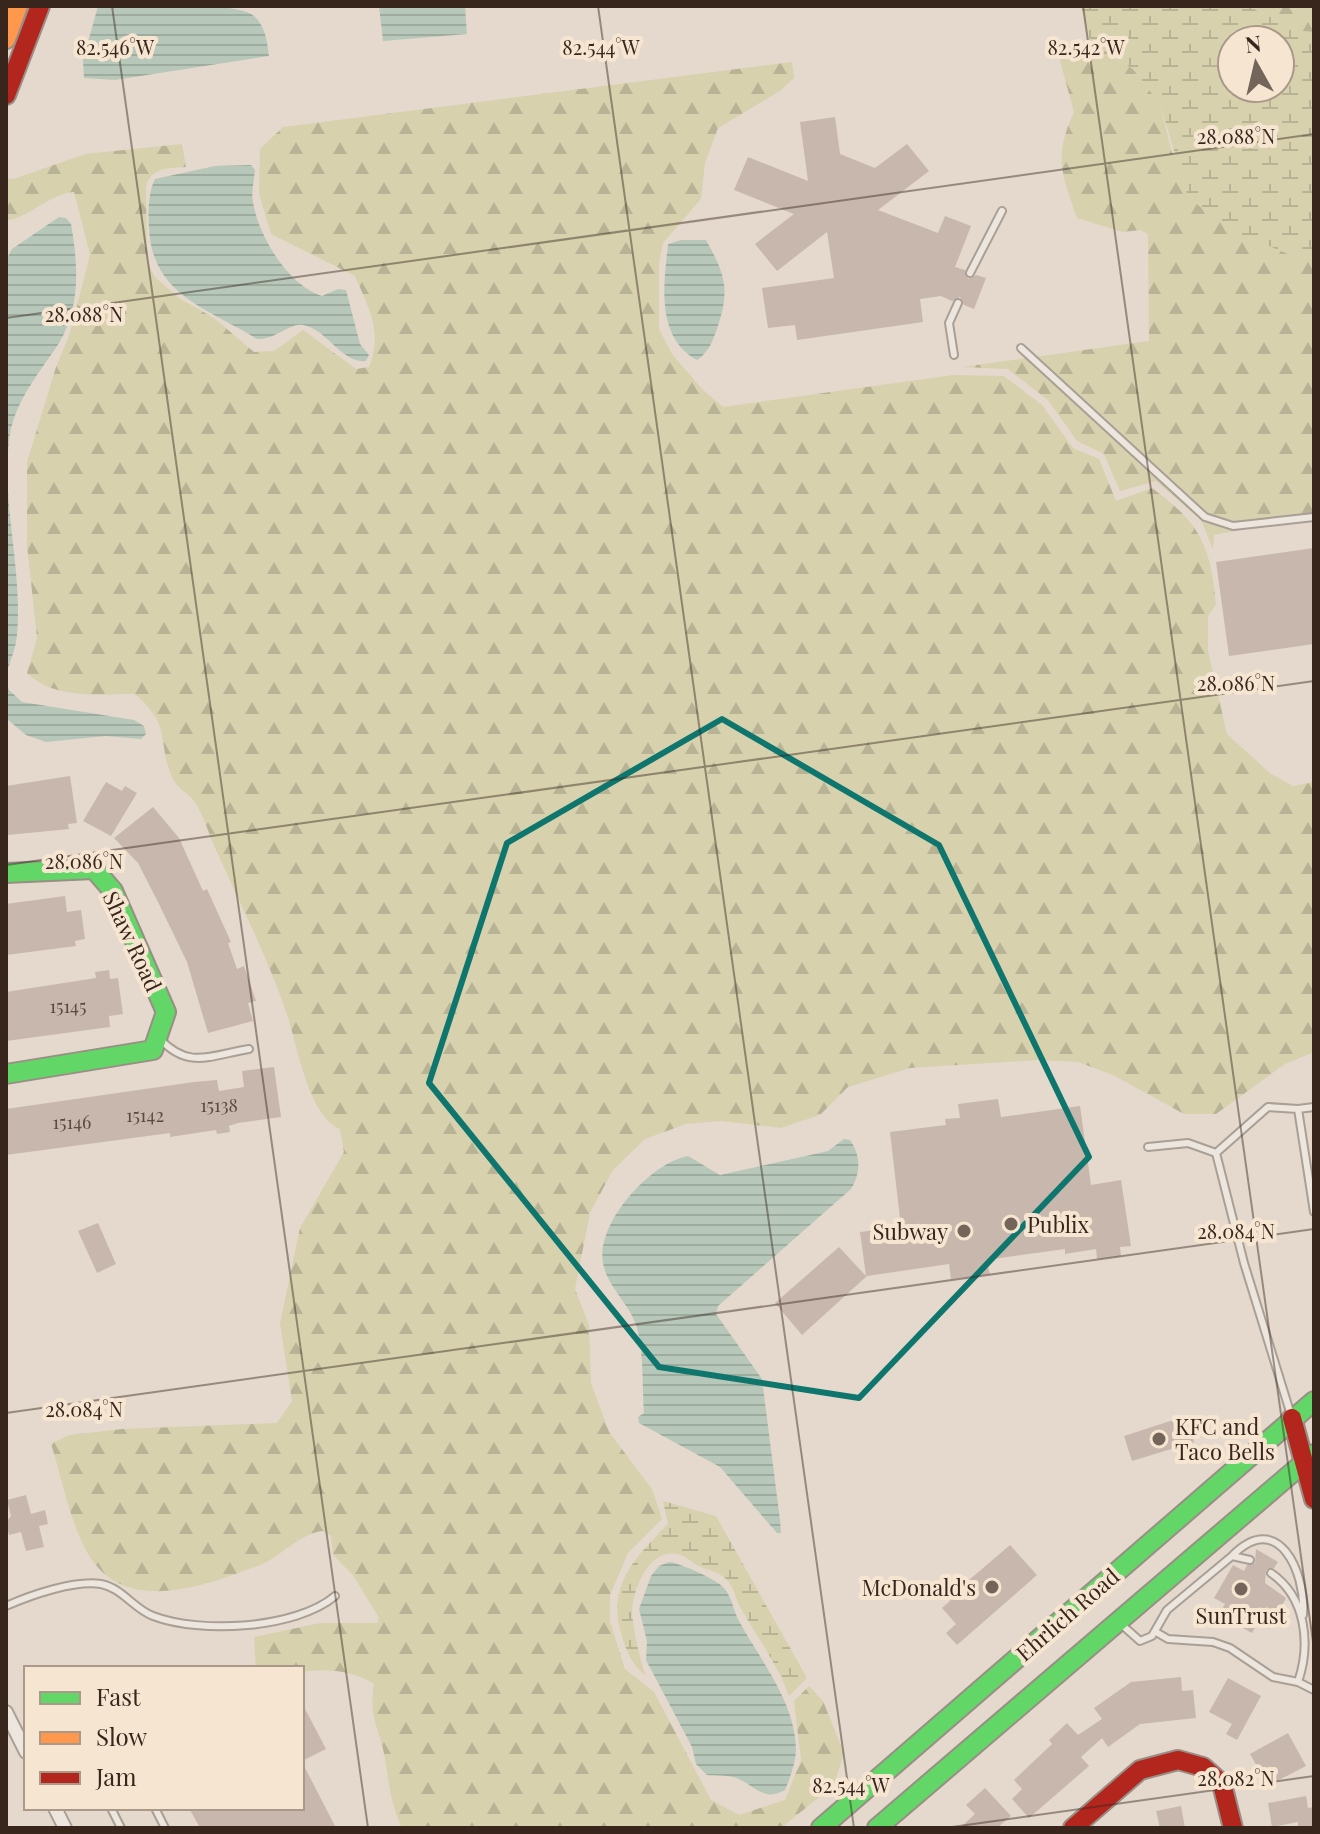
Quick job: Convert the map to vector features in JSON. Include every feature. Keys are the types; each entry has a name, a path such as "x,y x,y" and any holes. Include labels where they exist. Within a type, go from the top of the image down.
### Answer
{"main road":[{"path":"6,39 18,6"},
{"path":"6,95 40,6"},
{"name":"Shaw Road","path":"6,873 94,869 113,891 166,1012 158,1037"},
{"path":"6,1074 153,1050 158,1037"},
{"name":"Ehrlich Road","path":"821,1828 1314,1401"},
{"path":"1292,1418 1309,1458 1314,1499"},
{"name":"Ehrlich Road","path":"877,1828 1309,1458"},
{"path":"1073,1828 1141,1769 1170,1758 1199,1764 1217,1776 1228,1795 1233,1828"}],"street":[{"path":"6,1712 24,1748"},
{"path":"56,1810 65,1828"}],"lane":[{"path":"970,273 1002,211"},
{"path":"954,355 949,323 958,303"},
{"path":"1021,348 1205,517 1233,526 1314,517"},
{"path":"158,1037 176,1056 193,1058 249,1049"},
{"path":"1216,1153 1268,1107 1314,1107"},
{"path":"1298,1109 1314,1212"},
{"path":"1148,1147 1188,1143 1216,1153"},
{"path":"1216,1153 1244,1263 1292,1418"},
{"path":"1118,1622 1140,1641 1156,1632 1167,1610 1243,1544 1274,1541 1287,1551 1301,1579 1305,1660 1298,1682"},
{"path":"1232,1556 1250,1560"},
{"path":"1271,1573 1286,1583 1303,1619"},
{"path":"6,1606 79,1585 101,1584 152,1616 175,1623 207,1626 301,1615 318,1610 335,1596"},
{"path":"1156,1632 1168,1639 1213,1642 1230,1648 1273,1677 1298,1682 1314,1690"},
{"path":"112,1810 121,1828"},
{"path":"156,1810 165,1828"}],"highlighted area":[{"path":"722,719 939,845 1089,1157 859,1398 659,1367 429,1083 507,843"}],"green space":[{"path":"1081,6 1248,6 1284,24 1216,24 1216,104 1296,104 1296,30 1314,32 1314,258 1288,254 1228,229 1188,197 1160,104 1133,69 1090,42"},
{"path":"1248,6 1314,6 1314,32 1298,31 1296,24 1284,24"},
{"path":"1090,42 1133,69 1160,104 1172,153 1288,254 1314,258 1314,515 1214,535 1213,549 1201,520 1156,481 1120,491 1104,454 1077,441 1048,400 1008,369 962,367 1149,341 1148,234 1140,230 1123,232 1077,218 1064,177 1064,141 1074,112 1056,46"},
{"path":"792,62 794,78 780,91 718,128 705,163 701,199 663,243 659,264 659,329 672,354 702,389 723,407 953,375 1004,376 1042,405 1073,448 1099,459 1116,501 1152,488 1192,525 1206,551 1214,584 1216,605 1208,616 1208,651 1227,734 1271,774 1293,786 1314,782 1314,1052 1285,1064 1216,1114 1184,1114 1115,1076 1078,1062 1038,1060 910,1068 848,1087 820,1115 781,1128 721,1121 686,1124 645,1139 613,1170 590,1213 575,1289 589,1325 591,1383 609,1432 652,1489 662,1519 628,1553 610,1595 610,1621 625,1669 654,1692 711,1800 739,1815 785,1800 801,1760 794,1701 809,1686 823,1701 844,1753 834,1785 781,1828 402,1828 393,1803 374,1715 374,1684 340,1672 304,1672 304,1666 256,1666 254,1637 320,1623 377,1623 379,1618 353,1575 333,1555 331,1536 323,1531 315,1533 260,1565 197,1586 152,1591 130,1588 111,1579 87,1552 74,1523 51,1444 69,1435 122,1429 277,1423 292,1401 280,1323 300,1228 344,1152 340,1129 330,1122 313,1097 273,978 201,813 173,779 155,716 135,694 64,692 38,682 27,673 37,638 27,545 27,462 56,367 69,336 90,255 74,192 6,221 6,178 14,179 85,154 182,144 186,167 156,172 146,187 147,262 155,277 179,298 214,318 254,352 274,351 303,330 356,369 369,367 375,343 374,332 355,276 271,234 259,194 260,149 283,127"},
{"path":"663,1501 716,1516 807,1678 789,1696 779,1672 728,1581 681,1555 660,1556 652,1562 640,1581 632,1611 646,1676 632,1660 618,1621 620,1589 634,1563 668,1524"}],"shaded area":[{"path":"98,6 205,6 244,11 254,16 261,25 269,56 115,80 84,78 83,60"},
{"path":"379,6 465,6 467,34 383,41"},
{"path":"251,165 255,170 253,202 268,244 287,271 310,290 322,296 338,289 346,290 360,344 369,355 366,361 349,357 320,333 303,325 257,339 185,297 160,269 152,251 149,228 150,197 155,179 215,166"},
{"path":"59,217 66,218 71,224 76,285 66,329 23,397 10,434 9,509 18,610 16,640 6,676 6,260 12,249"},
{"path":"681,240 706,240 724,283 724,304 717,329 707,350 697,360 674,338 665,308 668,244"},
{"path":"6,679 9,690 22,702 134,720 144,726 146,734 141,739 106,736 46,742 26,735 6,718"},
{"path":"844,1139 850,1140 858,1158 857,1177 851,1189 718,1306 716,1314 762,1379 780,1520 781,1533 777,1533 720,1467 639,1423 638,1417 644,1413 639,1338 630,1312 605,1272 603,1247 608,1230 629,1197 643,1182 673,1161 688,1156 720,1175 828,1151"},
{"path":"669,1562 698,1572 724,1588 739,1621 775,1682 790,1714 796,1749 785,1790 764,1793 733,1777 707,1775 696,1764 692,1747 646,1660 647,1641 639,1609 651,1576 659,1566"}],"building":[{"path":"835,117 840,154 875,168 907,144 929,171 878,210 938,233 945,216 971,226 955,267 965,270 968,279 976,275 986,278 974,309 964,305 960,297 952,301 941,296 920,299 923,322 797,340 795,325 768,328 762,288 834,278 827,232 777,271 755,244 794,214 734,190 748,157 808,181 800,122"},
{"path":"1314,548 1314,644 1229,656 1216,562"},
{"path":"70,776 77,823 68,824 69,829 8,835 6,786"},
{"path":"106,782 122,791 125,786 137,793 111,836 83,821"},
{"path":"153,807 179,838 203,891 207,889 231,942 228,943 237,969 244,966 256,1001 248,1003 253,1021 208,1033 187,962 138,863 114,838"},
{"path":"65,896 67,912 81,910 85,939 75,941 76,946 6,955 6,904"},
{"path":"109,970 110,979 118,978 123,1014 109,1016 110,1027 6,1041 6,992 96,978 95,972"},
{"path":"274,1067 281,1117 238,1123 229,1126 230,1132 217,1134 216,1130 170,1137 170,1133 6,1155 6,1109 217,1080 219,1091 244,1087 242,1071"},
{"path":"998,1099 1001,1117 1080,1106 1091,1185 1121,1180 1131,1246 1120,1247 1121,1256 1097,1259 1096,1249 1065,1254 1065,1249 986,1260 990,1274 951,1279 949,1264 867,1276 802,1335 775,1303 839,1247 866,1276 860,1232 901,1227 890,1132 946,1125 945,1119 960,1118 958,1104"},
{"path":"98,1223 116,1264 97,1273 78,1231"},
{"name":"KFC and Taco Bells","path":"1186,1416 1194,1442 1132,1461 1124,1436"},
{"path":"26,1495 31,1514 45,1510 48,1524 39,1526 44,1547 26,1551 21,1532 9,1535 6,1522 11,1516 7,1500"},
{"name":"McDonald's","path":"1010,1545 1037,1575 957,1645 946,1633 956,1624 942,1608 950,1601 948,1598"},
{"path":"1256,1549 1278,1562 1274,1568 1266,1570 1265,1583 1286,1598 1269,1629 1258,1622 1252,1633 1219,1615 1225,1604 1214,1598 1233,1565 1244,1571 1247,1565 1255,1563"},
{"path":"1181,1677 1182,1691 1193,1690 1196,1718 1140,1724 1108,1747 1102,1738 1081,1757 1089,1766 1029,1818 1012,1799 1022,1789 1014,1780 1052,1744 1049,1740 1067,1723 1078,1735 1102,1719 1094,1708 1131,1682"},
{"path":"1228,1678 1261,1696 1237,1740 1226,1734 1232,1724 1209,1712"},
{"path":"304,1707 326,1749 304,1760"},
{"path":"1288,1733 1306,1766 1277,1781 1271,1770 1262,1775 1250,1754"},
{"path":"304,1766 336,1828 200,1828 190,1810 304,1810"},
{"path":"985,1788 1011,1816 997,1828 960,1828 975,1814 966,1805"},
{"path":"1306,1796 1308,1808 1314,1807 1314,1828 1298,1828 1298,1822 1272,1827 1268,1803"},
{"path":"1181,1806 1185,1828 1160,1828 1156,1811"}],"traffic: fast":[{"path":"6,873 94,869 113,891 166,1012 153,1050 6,1074"},
{"path":"821,1828 1314,1401"},
{"path":"877,1828 1314,1454"}],"traffic: slow":[{"path":"6,39 18,6"}],"traffic: jam":[{"path":"6,95 40,6"},
{"path":"1292,1418 1314,1499"},
{"path":"1073,1828 1140,1770 1178,1760 1203,1767 1222,1784 1233,1828"}],"place":[{"name":"Publix","path":"1011,1224"},
{"name":"Subway","path":"964,1231"},
{"name":"KFC and Taco Bells","path":"1159,1439"},
{"name":"McDonald's","path":"992,1587"},
{"name":"SunTrust","path":"1241,1589"}]}
